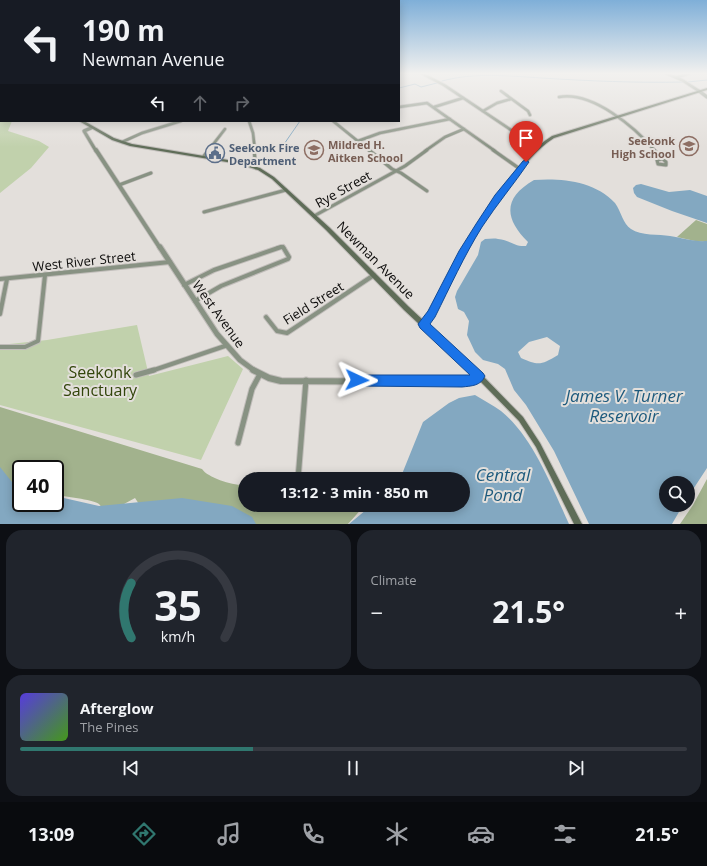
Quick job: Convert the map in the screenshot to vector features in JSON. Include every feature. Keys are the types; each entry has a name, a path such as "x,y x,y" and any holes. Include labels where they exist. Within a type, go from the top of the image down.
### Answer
{"main road":[{"path":"423,324 434,309 462,254 479,226 520,169 538,148 553,137 679,97"},
{"name":"Newman Avenue","path":"82,122 122,142 240,163 256,168 273,178 314,216 423,324 479,376 521,419 529,431 578,524"}],"street":[{"path":"582,97 630,127 647,142 661,159"},
{"path":"434,108 463,98 538,148"},
{"path":"483,111 497,103 511,99 528,110 530,115"},
{"path":"400,107 426,103 520,169"},
{"path":"358,140 380,133 450,119"},
{"path":"122,142 142,133 178,122"},
{"path":"249,122 253,134 256,168"},
{"path":"334,122 396,171 427,191"},
{"path":"85,124 85,133"},
{"path":"85,133 93,128"},
{"path":"204,156 225,129"},
{"name":"Rye Street","path":"314,216 417,159 445,137 464,129"},
{"name":"West Avenue","path":"85,133 225,346 237,358 260,374 281,381 462,382 472,381 479,376"},
{"path":"119,185 152,173"},
{"path":"204,212 286,190"},
{"path":"184,285 214,270 282,247 287,252 289,257 288,259 221,286 195,301"},
{"name":"West River Street","path":"0,279 170,262"},
{"path":"0,346 17,347 38,341 45,275"},
{"name":"Field Street","path":"266,317 277,331 287,333 374,275"},
{"path":"0,314 7,279"},
{"path":"136,375 174,364 225,346"},
{"path":"238,443 252,389 260,374"},
{"path":"299,472 306,380"}],"green space":[{"path":"0,122 12,122 8,131 39,141 49,147 31,168 0,193"},
{"path":"696,220 707,224 707,242 677,237"},
{"name":"Seekonk Sanctuary","path":"137,325 149,376 228,356 243,369 201,460 0,405 0,345 47,340"},
{"path":"0,407 202,469 215,478 238,485 238,512 359,512 348,524 251,524 141,507 135,498 105,512 99,504 95,502 64,496 64,460 12,460 12,486 0,470"},
{"path":"707,479 707,524 680,524 688,512 695,512 695,501"}],"water":[{"name":"James V. Turner Reservoir","path":"534,180 577,182 598,190 607,196 615,203 628,227 635,231 645,234 707,241 707,468 695,486 695,476 659,476 659,512 679,512 672,524 589,524 554,451 526,405 514,390 505,369 498,364 483,360 475,352 467,335 469,321 464,312 458,309 455,297 478,255 481,242 485,239 495,239 526,246 528,242 514,225 511,217 510,209 512,201 517,194","holes":["547,337 560,346 558,355 548,361 536,363 521,358 518,352 529,342"]},
{"path":"641,184 669,192 690,190 707,196 707,223 637,197 633,188 636,185"},
{"name":"Central Pond","path":"475,395 501,411 523,434 541,463 569,524 349,524 364,512 470,512 470,472 403,472 423,422 449,403 459,398"},
{"path":"0,467 12,482 12,512 64,512 64,498 99,506 182,498 232,506 238,509 238,512 243,512 252,517 256,524 0,524"}],"waterway":[{"path":"280,150 299,122"}],"place":[{"name":"Seekonk High School","path":"689,146"},
{"name":"Mildred H. Aitken School","path":"314,150"},
{"name":"Seekonk Fire Department","path":"215,153"}],"route":[{"path":"357,380 391,382 462,382 477,379 479,376 423,324 431,314 466,246 498,197 526,162"}]}
